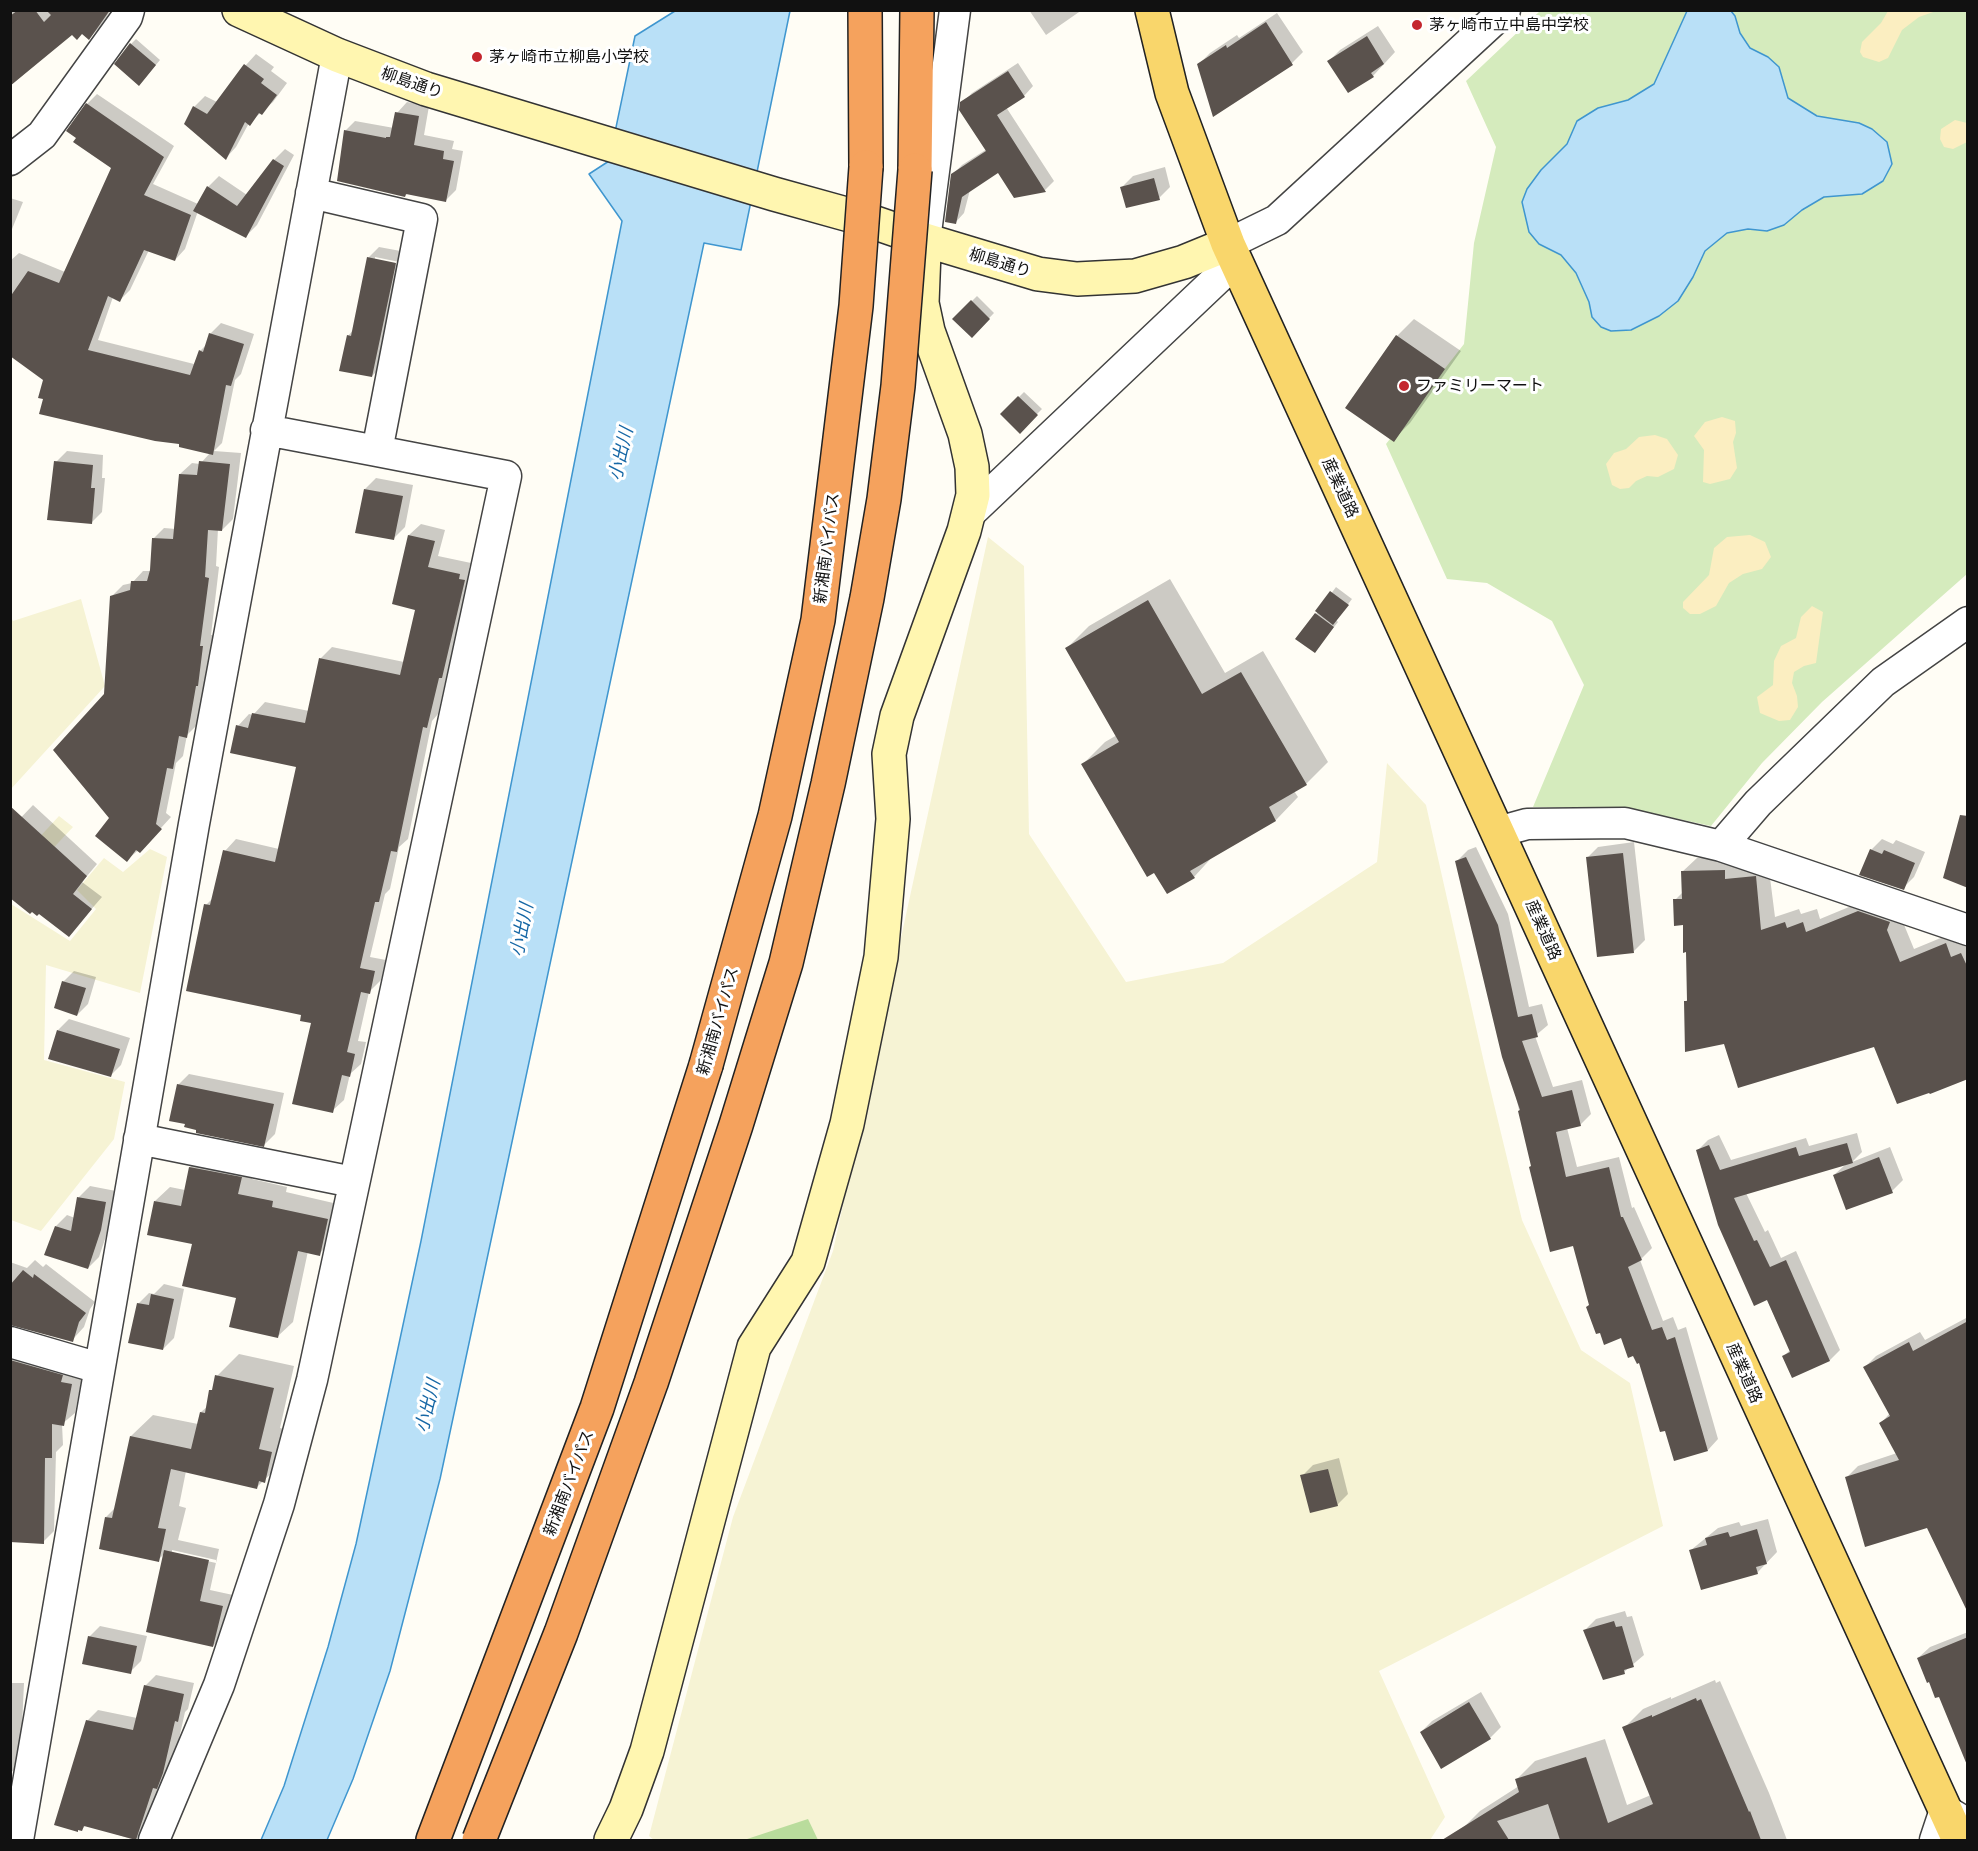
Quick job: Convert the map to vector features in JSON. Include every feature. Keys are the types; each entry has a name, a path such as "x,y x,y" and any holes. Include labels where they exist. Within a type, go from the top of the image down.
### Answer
{"highway":[{"name":"新湘南バイパス","path":"433,1840 597,1408 706,1065 775,816 818,620 856,306 866,167 866,10"},
{"path":"479,1840 561,1633 651,1383 736,1125 786,963 831,773 867,598 884,499 898,386 915,170 917,10"}],"main road":[{"name":"産業道路","path":"1152,10 1172,93 1232,253 1498,832 1956,1817 1959,1840"}],"street":[{"path":"10,160 42,135 127,18 129,10"},
{"name":"柳島通り","path":"239,10 337,55 426,89 864,219 1038,274 1077,279 1135,276 1184,261 1232,253"},
{"path":"611,1840 626,1809 647,1751 754,1347 808,1262 847,1124 881,957 893,819 889,754 891,744 897,716 964,531 973,495 972,467 965,434 928,331 922,303 925,240 955,10"},
{"path":"968,515 1232,253 1277,220 1505,10"},
{"path":"18,1840 139,1139 266,429 337,55"},
{"path":"311,193 422,219 377,451"},
{"path":"154,1840 219,1685 279,1504 312,1380 506,476 266,429"},
{"path":"1721,846 1758,803 1883,682 1968,622"},
{"path":"1498,832 1527,824 1625,823 1721,846 1968,930"},
{"path":"139,1139 353,1182"},
{"path":"10,1342 99,1368"},
{"path":"1935,1840 1956,1817"}],"shaded area":[{"path":"988,537 1024,566 1029,834 1126,982 1223,963 1377,862 1387,763 1426,805 1522,1220 1581,1350 1630,1383 1663,1526 1379,1671 1445,1817 1430,1840 654,1840 649,1836 733,1517 833,1251"},
{"path":"81,599 105,686 11,789 10,615 13,621"},
{"path":"59,816 73,827 45,857 10,869"},
{"path":"150,849 167,857 140,993 46,965 44,1060 125,1082 114,1139 41,1231 11,1220 11,904 70,941 96,909 77,890 104,858 123,872"}],"green space":[{"path":"1540,11 1967,11 1967,574 1822,702 1762,763 1711,826 1632,809 1533,807 1584,685 1552,621 1487,583 1447,579 1386,444 1464,344 1474,243 1496,147 1466,81"},
{"path":"808,1819 818,1840 744,1840"}],"sand":[{"path":"1888,11 1936,11 1919,17 1902,30 1888,58 1879,62 1863,57 1860,52 1862,42 1881,23"},
{"path":"1955,120 1967,123 1967,142 1953,149 1944,147 1940,139 1941,129"},
{"path":"1722,417 1735,421 1736,433 1733,442 1737,468 1730,479 1710,484 1703,482 1704,450 1694,436 1705,422"},
{"path":"1655,435 1667,439 1678,455 1674,469 1658,477 1647,476 1636,481 1629,488 1620,489 1612,485 1606,464 1614,453 1626,449 1639,437"},
{"path":"1750,535 1765,542 1771,557 1762,569 1743,574 1729,583 1716,606 1700,614 1690,614 1683,608 1683,602 1709,575 1714,548 1727,537"},
{"path":"1812,606 1823,612 1816,663 1794,672 1792,683 1798,707 1790,720 1779,721 1760,713 1757,697 1773,685 1774,661 1781,646 1796,638 1801,617"}],"water":[{"name":"小出川","path":"675,11 790,11 741,250 704,243 440,1479 390,1671 353,1779 327,1840 261,1840 284,1786 328,1647 356,1544 421,1241 622,221 589,174 609,161 635,36"},
{"path":"1687,11 1731,11 1735,16 1740,33 1750,48 1768,57 1779,67 1788,98 1817,116 1859,123 1872,129 1887,142 1892,164 1883,181 1862,194 1824,197 1802,210 1784,225 1767,231 1748,229 1727,233 1705,251 1678,301 1659,316 1631,330 1611,331 1601,327 1592,317 1589,302 1576,273 1561,255 1539,244 1529,232 1522,202 1527,189 1541,170 1567,144 1577,121 1598,108 1628,100 1654,84"}],"building":[{"path":"18,10 35,10 44,22 51,15 46,10 110,10 89,40 82,34 77,40 72,35 10,86 10,16"},
{"path":"1266,22 1293,65 1213,117 1197,64 1226,45 1227,48"},
{"path":"1367,36 1384,64 1371,73 1374,77 1348,93 1327,61"},
{"path":"130,43 156,65 139,86 114,64"},
{"path":"244,64 264,79 261,83 277,95 262,115 259,113 250,126 245,122 226,160 184,124 193,106 207,114"},
{"path":"1008,71 1025,97 997,115 1046,192 1014,198 998,173 962,197 956,224 945,222 951,174 986,151 959,110 960,102"},
{"path":"86,103 164,157 144,195 191,215 175,261 144,250 120,302 108,296 88,350 190,375 199,350 203,352 209,333 244,344 231,386 226,385 213,455 179,447 179,444 155,441 39,414 43,399 38,398 43,380 10,356 10,297 28,271 59,283 111,168 73,142 76,138 66,131"},
{"path":"395,112 419,116 414,145 444,151 443,159 454,161 446,202 406,194 405,197 337,181 344,130 390,137"},
{"path":"273,159 284,166 246,238 193,211 207,186 237,206"},
{"path":"1154,178 1160,200 1126,208 1120,187"},
{"path":"367,257 396,263 372,377 339,371 347,335 351,336"},
{"path":"971,300 990,319 972,338 952,319"},
{"path":"1396,335 1445,369 1394,442 1345,408"},
{"path":"1018,396 1038,415 1020,434 1000,414"},
{"path":"54,461 93,465 91,488 95,488 92,524 47,520"},
{"path":"199,461 230,464 222,531 208,530 205,577 209,578 200,646 203,646 198,686 196,686 187,738 179,736 173,769 167,768 156,824 162,829 140,853 136,850 127,862 95,836 109,818 53,750 104,694 110,596 130,590 131,581 147,581 152,538 173,539 179,474 197,475"},
{"path":"364,489 403,496 394,540 355,533"},
{"path":"408,535 435,541 428,567 460,574 459,579 465,580 442,678 439,678 427,728 423,727 397,852 391,851 379,902 375,902 360,968 375,971 370,994 361,992 347,1052 355,1054 350,1077 342,1075 333,1113 292,1104 311,1023 300,1021 301,1015 186,991 204,904 210,905 223,850 275,862 296,767 230,753 236,725 248,728 252,713 305,723 319,658 400,675 415,610 392,604"},
{"path":"1330,591 1349,605 1333,625 1315,611"},
{"path":"1148,600 1202,694 1241,672 1307,785 1269,807 1276,821 1190,871 1195,878 1167,894 1154,873 1147,877 1081,764 1119,742 1065,648"},
{"path":"1315,613 1334,627 1315,653 1295,639"},
{"path":"10,806 87,876 73,894 92,909 69,937 39,914 37,916 32,912 30,914 10,898"},
{"path":"1960,815 1968,816 1968,888 1943,878"},
{"path":"1870,849 1882,854 1884,850 1915,863 1904,890 1859,875"},
{"path":"1623,853 1634,953 1597,957 1586,857"},
{"path":"1466,857 1498,925 1518,1017 1532,1014 1538,1037 1522,1041 1542,1097 1572,1090 1581,1126 1556,1132 1566,1177 1609,1167 1621,1217 1642,1260 1628,1267 1652,1330 1662,1327 1667,1340 1675,1337 1708,1451 1674,1461 1665,1431 1660,1432 1639,1363 1637,1364 1633,1356 1628,1358 1621,1338 1604,1345 1600,1333 1596,1334 1586,1307 1589,1305 1573,1246 1550,1252 1529,1167 1531,1166 1518,1111 1520,1110 1502,1057 1455,861"},
{"path":"1725,870 1725,879 1756,876 1761,930 1785,922 1787,928 1803,922 1806,932 1858,911 1890,922 1887,930 1900,962 1946,943 1951,957 1961,953 1968,968 1968,1079 1897,1104 1874,1047 1738,1088 1724,1044 1685,1052 1686,952 1683,953 1683,925 1674,926 1673,899 1682,899 1681,871"},
{"path":"62,981 86,988 77,1016 54,1008"},
{"path":"57,1030 120,1049 111,1077 48,1059"},
{"path":"177,1084 274,1104 264,1147 196,1133 196,1130 184,1127 185,1124 169,1121"},
{"path":"1847,1143 1853,1163 1734,1198 1754,1241 1757,1240 1770,1267 1786,1260 1830,1361 1792,1378 1782,1356 1790,1352 1767,1300 1754,1306 1718,1225 1696,1150 1709,1145 1720,1170 1796,1147 1799,1156"},
{"path":"1879,1157 1893,1193 1846,1210 1833,1175"},
{"path":"189,1167 242,1177 238,1194 273,1201 272,1207 328,1219 320,1256 298,1251 278,1338 229,1327 236,1298 182,1286 192,1244 147,1235 154,1201 181,1206"},
{"path":"77,1197 106,1202 101,1230 88,1269 44,1255 55,1226 71,1231"},
{"path":"23,1270 33,1278 34,1274 86,1313 79,1322 73,1342 10,1325 10,1285"},
{"path":"151,1294 174,1299 163,1350 128,1343 137,1303 149,1305"},
{"path":"1968,1321 1968,1613 1927,1528 1865,1547 1845,1477 1899,1460 1879,1423 1890,1416 1863,1367 1909,1342 1913,1351"},
{"path":"10,1360 63,1375 61,1382 72,1384 64,1426 52,1424 52,1458 45,1458 44,1544 10,1542"},
{"path":"215,1375 274,1388 259,1449 272,1452 265,1483 259,1481 257,1489 171,1469 158,1528 166,1529 159,1562 99,1549 105,1517 112,1518 130,1436 191,1449 200,1412 205,1413 209,1390 212,1390"},
{"path":"1328,1469 1338,1506 1310,1513 1300,1475"},
{"path":"1757,1529 1767,1564 1756,1567 1758,1574 1701,1590 1689,1550 1707,1545 1705,1538 1728,1532 1730,1537"},
{"path":"164,1550 209,1560 200,1601 223,1606 213,1647 146,1632"},
{"path":"1614,1621 1616,1627 1622,1626 1634,1667 1624,1670 1625,1674 1603,1680 1583,1630"},
{"path":"88,1636 137,1646 131,1674 82,1664"},
{"path":"1968,1637 1967,1765 1939,1697 1935,1698 1917,1658"},
{"path":"144,1685 184,1694 163,1773 157,1789 153,1788 136,1840 84,1826 82,1831 78,1830 78,1832 54,1825 86,1720 133,1730"},
{"path":"1696,1698 1697,1701 1701,1699 1761,1840 1560,1840 1548,1804 1497,1821 1509,1840 1442,1840 1519,1792 1515,1779 1586,1757 1608,1823 1653,1804 1622,1727"},
{"path":"1469,1702 1491,1739 1441,1769 1420,1732"}],"place":[{"name":"茅ヶ崎市立中島中学校","path":"1417,25"},
{"name":"茅ヶ崎市立柳島小学校","path":"477,57"},
{"name":"ファミリーマート","path":"1404,386"}]}
